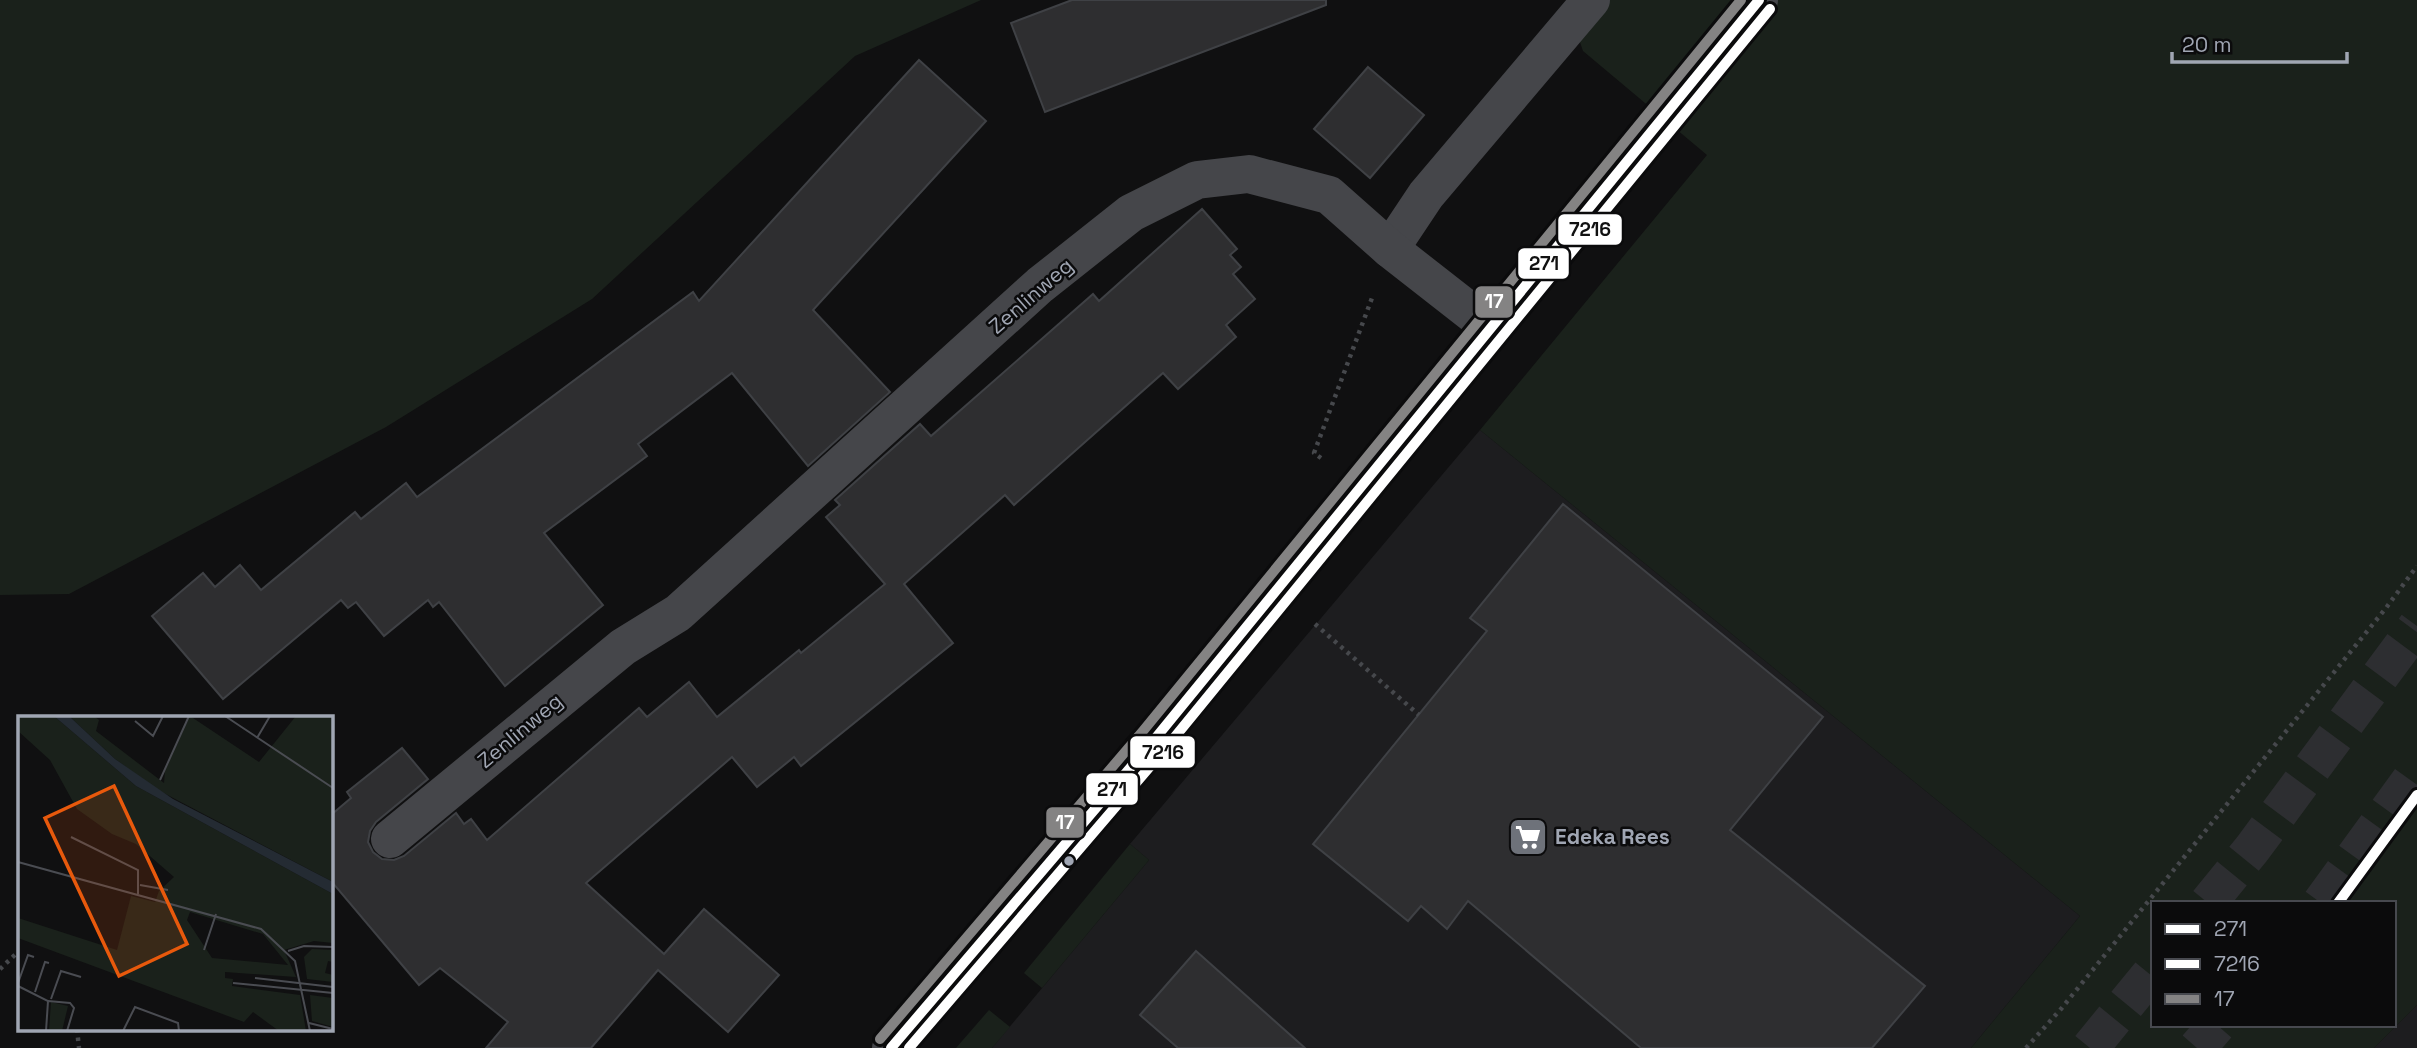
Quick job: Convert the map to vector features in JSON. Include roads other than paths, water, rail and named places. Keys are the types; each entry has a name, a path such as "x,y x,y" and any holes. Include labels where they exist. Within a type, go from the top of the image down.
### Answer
{"street":[{"path":"1390,249 1426,195 1591,0"},
{"path":"891,1048 1154,740 1759,0"},
{"name":"Zenlinweg","path":"390,839 623,647 678,613 1040,285 1131,213 1197,180 1249,174 1329,195 1390,249 1491,328"}],"tunnel":[{"path":"2210,901 2252,849 2417,626"},
{"path":"2322,901 2417,771"},
{"path":"2090,1048 2151,973"},
{"path":"2197,1048 2215,1027"}],"place":[{"name":"Edeka Rees","path":"1528,837"}]}
